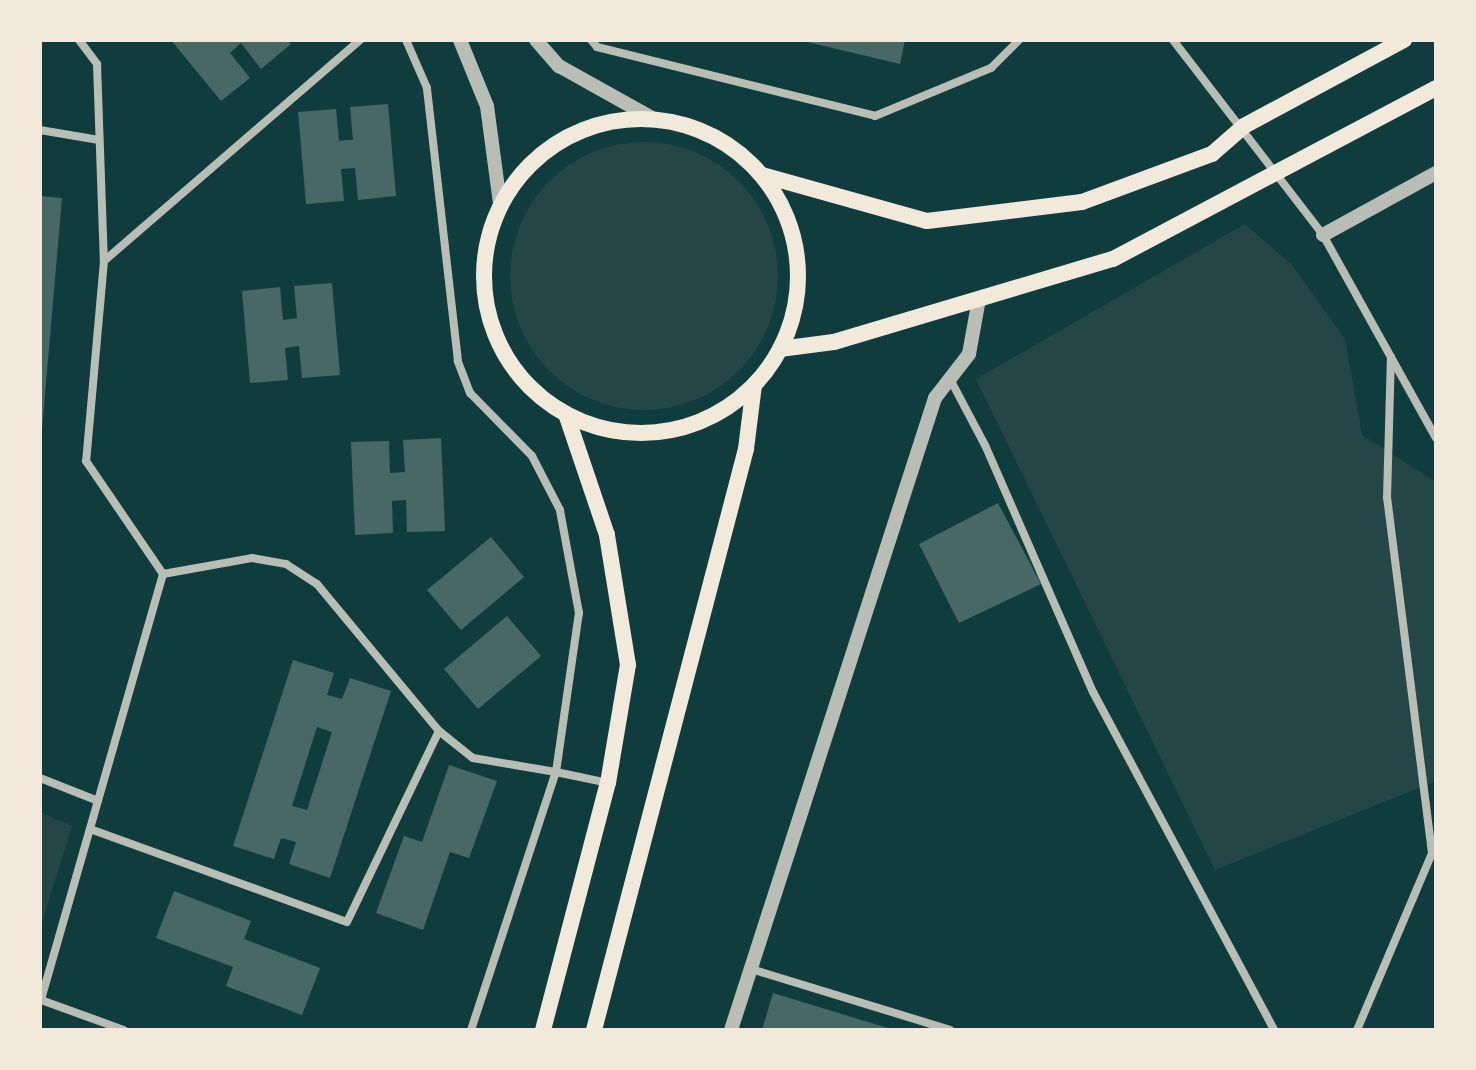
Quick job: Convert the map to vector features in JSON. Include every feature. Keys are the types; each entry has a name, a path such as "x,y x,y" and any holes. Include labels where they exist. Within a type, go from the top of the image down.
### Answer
{"main road":[{"path":"762,175 927,221 1082,202 1212,154 1244,126 1404,40"},
{"path":"780,349 834,342 1113,259 1281,174 1436,88"},
{"path":"654,119 695,128 719,141 762,175 786,214 797,259 796,305 780,349 754,385 723,410 686,427 646,434 605,430 567,417 528,387 499,347 488,312 485,251 500,204 528,167 565,138 608,122 654,119"},
{"path":"594,1030 746,449 754,385"},
{"path":"543,1030 608,783 628,665 607,535 567,417"}],"street":[{"path":"79,40 97,64 104,261 86,461 163,574"},
{"path":"104,261 360,40"},
{"path":"406,40 427,88 458,361 470,393 532,456 560,510 579,613 556,772 471,1030"},
{"path":"460,40 487,106 500,204"},
{"path":"536,40 559,66 654,119"},
{"path":"591,40 597,47 875,116 991,68 1019,40"},
{"path":"1173,40 1281,174 1323,235 1436,438"},
{"path":"40,130 99,140"},
{"path":"1323,235 1436,173"},
{"path":"731,1030 935,398 969,354 979,299"},
{"path":"1357,1030 1434,852 1387,498 1391,357"},
{"path":"950,379 985,445 1093,692 1274,1030"},
{"path":"163,574 252,558 286,564 317,584 439,731 473,758 608,783"},
{"path":"124,1030 41,1000 163,574"},
{"path":"90,829 347,922 439,731"},
{"path":"40,778 98,801"},
{"path":"751,969 950,1030"}],"shaded area":[{"path":"631,142 657,142 683,147 707,157 739,181 756,201 773,237 778,276 773,315 756,351 739,371 719,388 683,405 657,410 631,410 605,405 581,395 559,380 540,361 525,339 515,315 510,289 510,263 515,237 525,213 540,191 559,172 581,157 605,147"},
{"path":"1245,224 1292,265 1345,339 1362,435 1436,482 1436,781 1215,870 976,379"},
{"path":"40,812 72,826 40,929"}],"building":[{"path":"171,40 287,40 291,44 261,69 241,43 230,53 250,78 221,101"},
{"path":"799,40 905,40 900,64"},
{"path":"388,104 396,196 358,200 355,168 341,169 344,201 306,204 298,112 336,109 339,141 353,140 350,107"},
{"path":"40,196 62,198 42,429 40,429"},
{"path":"332,283 340,375 302,378 299,346 285,348 288,380 250,383 242,291 280,287 283,320 297,318 294,286"},
{"path":"441,438 445,531 407,532 406,500 392,501 393,533 355,535 351,442 389,441 390,473 405,472 403,440"},
{"path":"998,503 1041,584 959,623 919,544"},
{"path":"491,537 524,577 461,630 427,590"},
{"path":"507,616 541,656 478,709 444,669"},
{"path":"293,660 334,673 327,695 342,699 350,678 391,691 330,878 289,864 296,842 281,838 274,859 233,846","holes":["317,727 332,732 307,810 292,806"]},
{"path":"449,765 497,781 469,858 450,852 423,930 376,913 404,836 422,842"},
{"path":"174,891 251,921 244,939 320,968 302,1015 226,986 233,967 156,938"},
{"path":"773,993 891,1029 891,1030 762,1030"}]}
